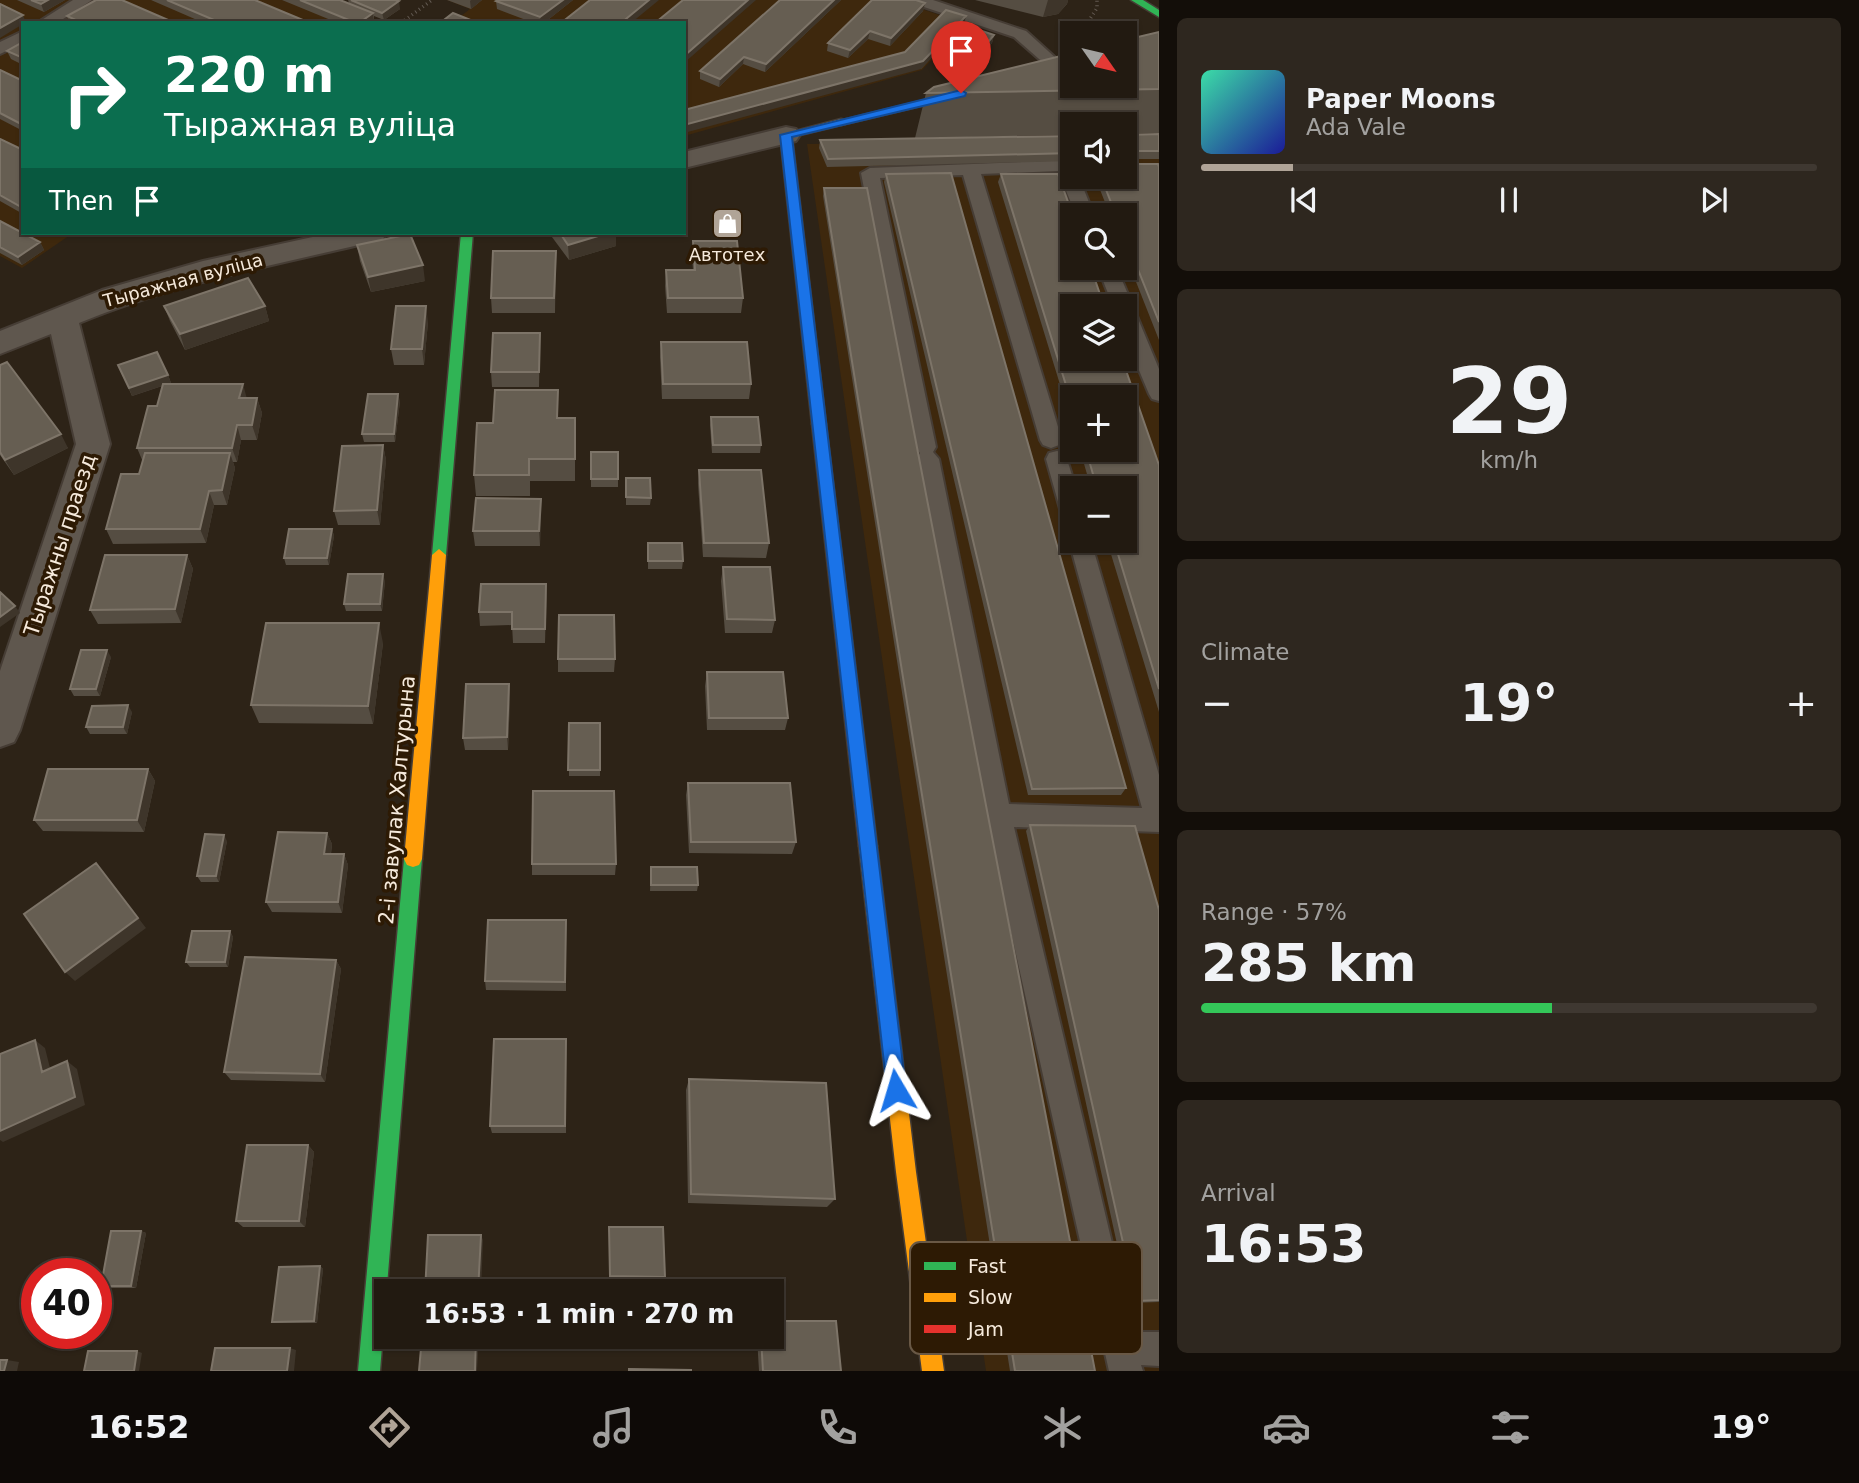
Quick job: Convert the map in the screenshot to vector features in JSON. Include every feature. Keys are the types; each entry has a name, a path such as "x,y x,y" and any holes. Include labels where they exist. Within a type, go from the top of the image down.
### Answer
{"street":[{"path":"1136,0 1159,14"},
{"path":"686,160 1060,70"},
{"path":"786,135 915,1242"},
{"name":"Тыражная вуліца","path":"0,343 113,297 203,271 363,235"},
{"name":"2-і завулак Халтурына","path":"369,1371 467,235"},
{"name":"Тыражны праезд","path":"0,730 93,444 62,317"}],"lane":[{"path":"48,21 84,0"},
{"path":"917,0 1020,34 1060,63"},
{"path":"0,49 21,37"},
{"path":"1060,165 870,173 998,815 1097,1242"},
{"path":"971,170 1062,476"},
{"path":"1137,341 1159,394"},
{"path":"998,815 1159,820 1083,553"},
{"path":"1124,1360 1159,1349"}],"path":[{"path":"404,21 432,0"},
{"path":"1088,21 1097,8 1097,0"}],"shaded area":[{"path":"0,0 328,0 380,21 21,21 21,235 70,235 22,268 0,256"},
{"path":"447,0 895,0 966,24 922,70 686,135 686,21 455,21 470,9"},
{"path":"1137,140 1159,140 1159,1371 986,1371 984,1354 1142,1354 1142,1242 967,1242 807,144 1060,141 1060,189 1137,189"}],"building":[{"path":"31,0 48,0 41,4"},
{"path":"96,0 122,0 170,21 78,21 67,16"},
{"path":"167,0 255,0 305,21 216,21"},
{"path":"300,0 340,0 373,13 362,21 351,21"},
{"path":"351,0 395,0 399,1 382,13"},
{"path":"563,0 540,17 496,1"},
{"path":"590,0 649,0 623,21 564,21"},
{"path":"683,0 748,0 686,54 686,21 657,21"},
{"path":"780,0 834,0 766,64 744,57 720,79 700,71"},
{"path":"872,0 916,0 925,3 891,38 870,31 850,50 828,43"},
{"path":"0,4 23,15 0,28"},
{"path":"946,10 966,16 923,61 686,124 686,109 905,52"},
{"path":"453,13 473,21 443,21"},
{"path":"961,24 994,35 984,47 950,36"},
{"path":"1159,32 1159,89 1138,89 1138,37"},
{"path":"21,43 21,57 7,51"},
{"path":"1060,56 1060,91 926,93 934,87"},
{"path":"0,70 21,80 21,124 0,113"},
{"path":"1159,134 1159,151 1137,151 1137,135"},
{"path":"1060,136 1060,153 828,159 820,140"},
{"path":"0,139 21,149 21,207 0,195"},
{"path":"1137,164 1158,164 1159,322 1137,267 1137,203 1111,203 1106,189 1137,189"},
{"path":"951,173 1126,788 1032,789 886,174"},
{"path":"1001,174 1058,174 1060,189 1063,189 1068,203 1060,203 1060,280 1095,280 1100,294 1060,294 1060,366"},
{"path":"824,188 867,188 1070,1242 994,1242"},
{"path":"0,221 21,232 21,235 40,242 18,257 0,247"},
{"path":"410,235 423,265 368,277 357,245"},
{"path":"561,235 601,235 568,245"},
{"path":"693,241 737,241 743,298 668,298 666,270 695,270"},
{"path":"493,251 556,251 554,298 491,298"},
{"path":"248,278 265,306 180,334 164,306"},
{"path":"396,306 426,306 422,349 391,349"},
{"path":"493,333 540,333 539,372 491,372"},
{"path":"661,342 747,342 751,384 663,384"},
{"path":"157,352 168,375 129,388 118,365"},
{"path":"7,362 61,434 5,460 0,452 0,365"},
{"path":"1062,371 1126,371 1131,385 1066,385"},
{"path":"163,384 243,384 239,398 257,398 252,425 237,425 232,448 137,448 148,406 157,406"},
{"path":"495,390 558,390 557,418 575,418 575,459 529,459 529,475 474,475 477,423 493,423"},
{"path":"368,394 398,394 394,434 362,434"},
{"path":"1137,402 1159,465 1159,689 1118,553 1137,553 1137,476 1094,476 1089,462 1137,462"},
{"path":"711,417 758,417 761,445 713,445"},
{"path":"383,445 377,510 334,511 342,446"},
{"path":"591,452 618,452 618,479 591,479"},
{"path":"145,453 230,453 222,490 209,491 200,529 106,529 121,474 139,474"},
{"path":"699,470 761,470 769,543 704,543"},
{"path":"626,478 650,478 651,498 626,497"},
{"path":"476,498 541,499 539,531 473,531"},
{"path":"289,529 332,529 327,558 284,558"},
{"path":"648,543 682,543 683,561 648,561"},
{"path":"105,555 187,555 175,609 90,610"},
{"path":"723,567 770,567 775,620 727,619"},
{"path":"348,574 383,574 380,604 344,604"},
{"path":"481,584 546,584 545,629 512,629 512,612 479,612"},
{"path":"0,592 15,606 0,617"},
{"path":"559,615 614,615 615,659 558,659"},
{"path":"266,623 379,623 368,706 251,705"},
{"path":"81,650 107,650 96,689 70,689"},
{"path":"707,672 783,672 788,718 709,718"},
{"path":"466,684 509,684 507,737 463,738"},
{"path":"128,705 123,727 86,727 92,706"},
{"path":"569,723 600,723 600,770 568,770"},
{"path":"48,769 148,769 137,820 34,820"},
{"path":"688,783 790,783 796,842 691,842"},
{"path":"533,791 614,791 616,864 532,864"},
{"path":"1030,825 1135,826 1159,910 1159,1300 1142,1301 1142,1242 1123,1242"},
{"path":"278,832 327,833 324,854 344,854 338,902 266,902"},
{"path":"205,834 224,835 216,876 197,876"},
{"path":"96,863 138,918 65,972 24,914"},
{"path":"651,867 697,867 698,885 651,885"},
{"path":"488,920 566,920 565,982 485,981"},
{"path":"192,931 230,931 225,962 186,962"},
{"path":"245,957 336,960 320,1074 224,1072"},
{"path":"494,1039 566,1039 565,1126 490,1126"},
{"path":"35,1040 42,1072 67,1061 75,1097 0,1131 0,1054"},
{"path":"689,1079 826,1083 835,1199 691,1194"},
{"path":"247,1145 308,1145 299,1221 236,1221"},
{"path":"609,1227 663,1227 665,1277 610,1276"},
{"path":"111,1231 141,1231 131,1286 112,1286 112,1258 106,1258"},
{"path":"428,1235 481,1235 479,1279 426,1279"},
{"path":"320,1266 314,1321 272,1322 279,1267"},
{"path":"784,1321 836,1321 841,1371 763,1371 762,1349 784,1349"},
{"path":"215,1348 290,1348 287,1371 211,1371"},
{"path":"421,1349 476,1349 475,1371 419,1371"},
{"path":"88,1351 137,1351 134,1371 84,1371"},
{"path":"1012,1354 1092,1354 1095,1371 1015,1371"},
{"path":"0,1360 7,1360 4,1371 0,1371"},
{"path":"691,1370 691,1371 629,1371"}],"traffic: fast":[{"path":"1136,0 1159,14"},
{"path":"841,122 1060,70"},
{"path":"439,555 467,235"},
{"path":"369,1371 413,859"}],"traffic: slow":[{"path":"819,424 786,135 841,122"},
{"path":"413,859 439,555"},
{"path":"868,846 915,1242"},
{"path":"931,1354 933,1371"}],"traffic: jam":[{"path":"819,424 868,846"}],"place":[{"name":"Автотех","path":"727,223"}],"route":[{"path":"896,1090 786,135 961,93"}]}
